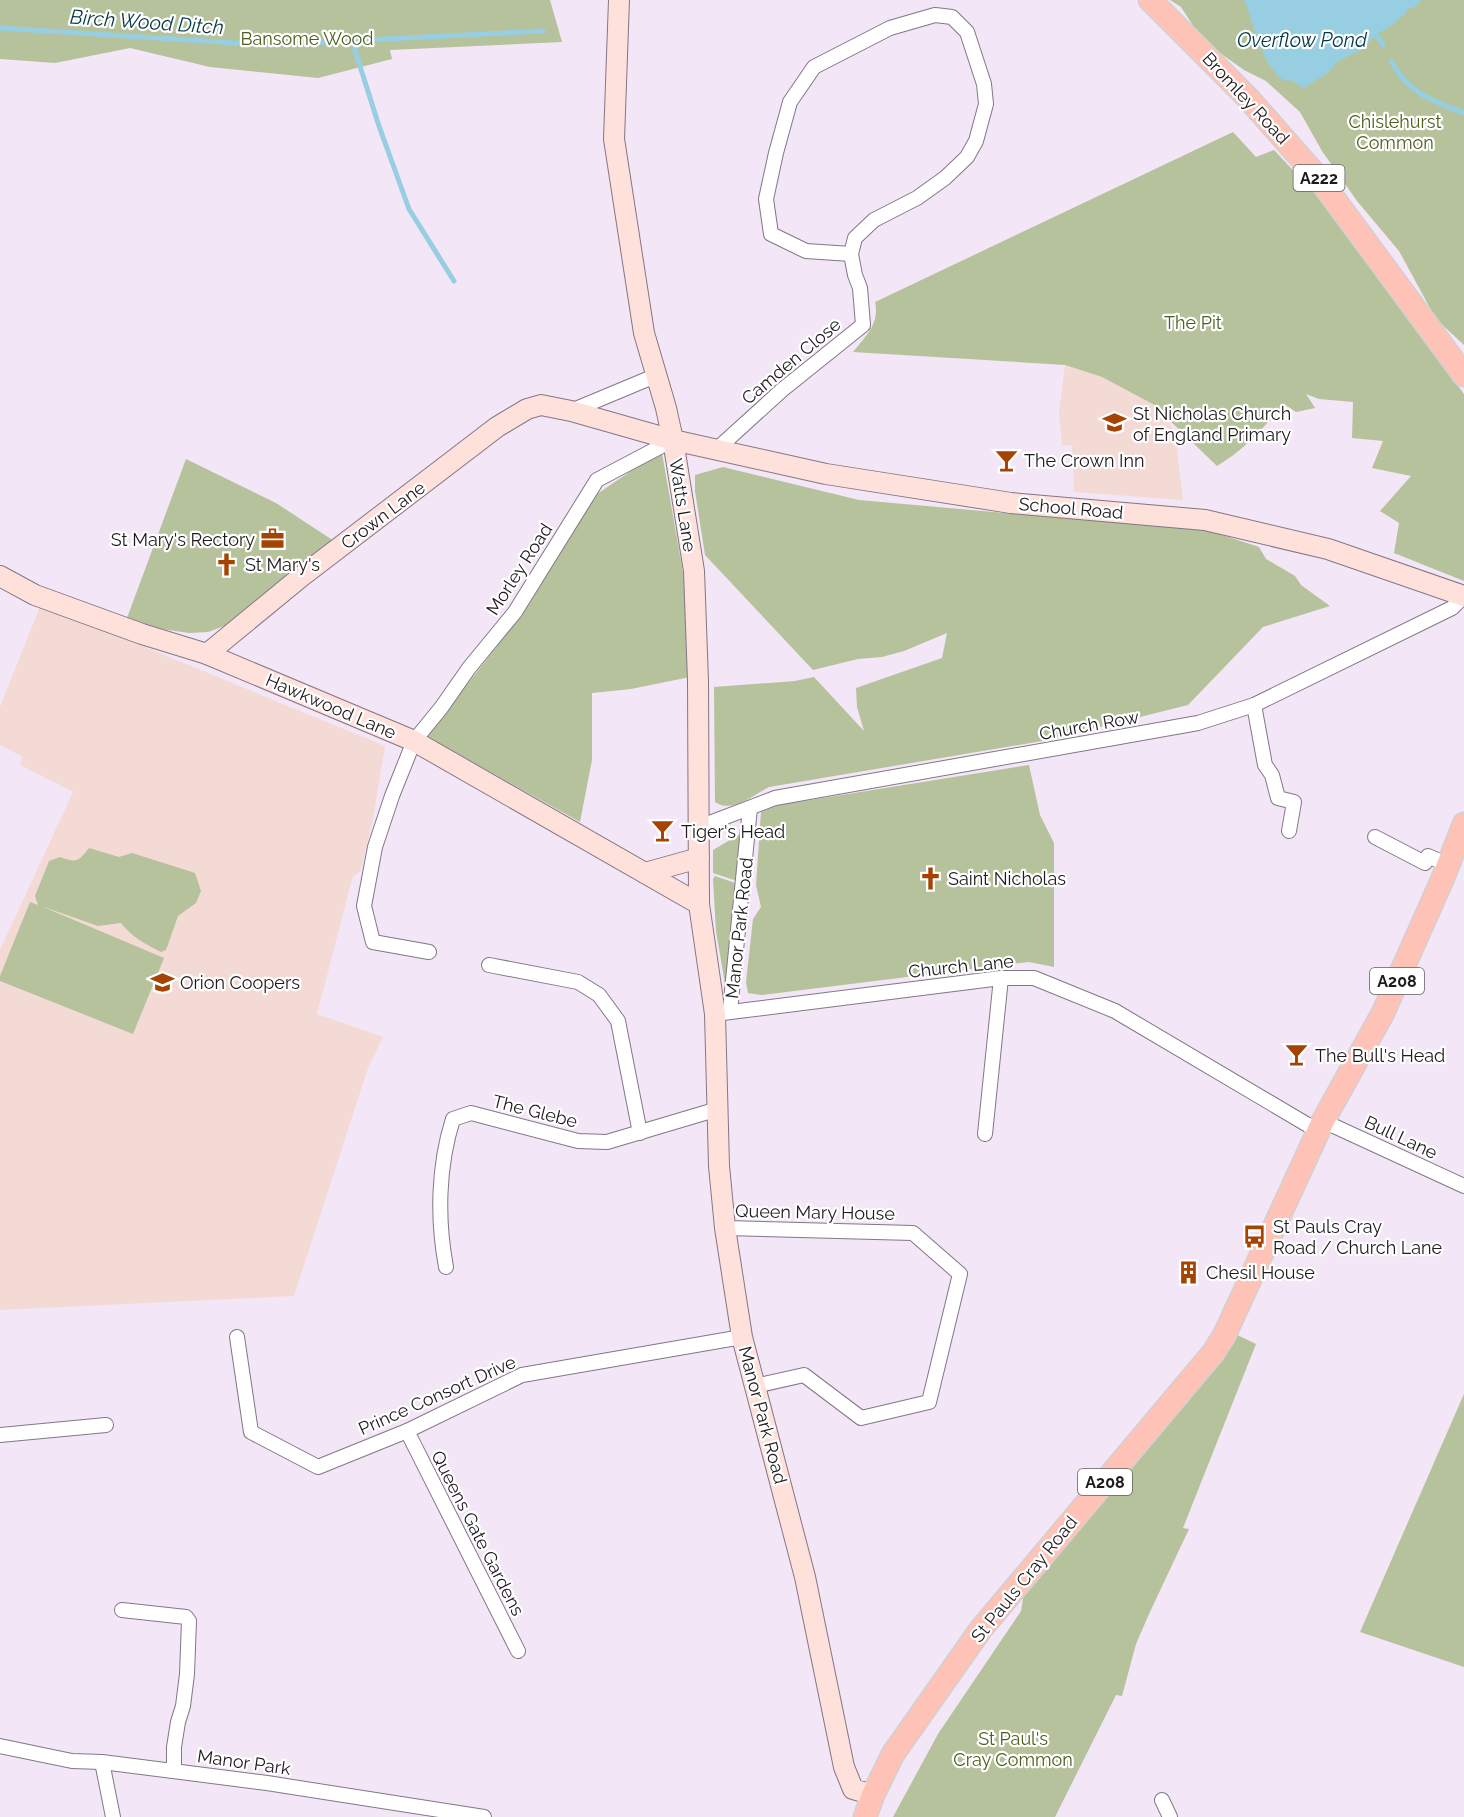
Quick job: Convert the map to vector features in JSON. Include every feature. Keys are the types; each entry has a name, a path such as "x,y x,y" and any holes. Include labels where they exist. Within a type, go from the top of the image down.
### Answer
{"main road":[{"name":"Bromley Road","path":"1150,0 1248,98 1320,180 1464,375"},
{"name":"A208","path":"1320,1126 1383,1013 1464,824"},
{"name":"St Pauls Cray Road","path":"866,1817 873,1795 893,1754 981,1629 1213,1353 1224,1336 1320,1126"}],"street":[{"name":"Watts Lane","path":"619,0 614,140 644,333 666,408 693,571 698,651 699,904 722,1012"},
{"path":"935,15 952,17 967,32 984,84 986,104 976,141 967,157 945,178 917,198 874,220 855,238 851,254 806,251 771,234 766,199 790,102 814,67 890,28 935,15"},
{"name":"Camden Close","path":"716,450 782,390 863,325 860,288 851,254"},
{"path":"571,411 655,375"},
{"name":"Crown Lane","path":"207,654 302,576 497,427 527,409 541,405 571,411 672,440"},
{"name":"School Road","path":"672,440 826,474 1011,503 1205,520 1328,549 1464,596"},
{"name":"Morley Road","path":"429,952 373,942 364,906 375,847 414,741 515,612 597,480 672,440"},
{"name":"Hawkwood Lane","path":"0,576 35,595 142,634 207,654 414,741 699,904"},
{"name":"Church Row","path":"699,827 775,798 1198,723 1254,705 1452,608 1464,596"},
{"path":"1254,705 1265,765 1272,775 1278,798 1294,802 1289,831"},
{"name":"Manor Park Road","path":"750,808 722,1012 718,1109 725,1228 742,1337 805,1576 844,1767 853,1789 873,1795"},
{"path":"1375,837 1425,863 1428,856 1448,865"},
{"path":"645,873 699,858"},
{"path":"489,965 578,981 599,995 618,1021 640,1133"},
{"path":"985,1134 1001,978"},
{"name":"Church Lane","path":"722,1012 1001,978 1034,978 1115,1011 1320,1126"},
{"name":"The Glebe","path":"446,1267 441,1241 441,1191 446,1140 453,1119 471,1113 578,1141 607,1142 718,1109"},
{"name":"Bull Lane","path":"1320,1126 1464,1186"},
{"name":"Queen Mary House","path":"725,1228 914,1233 960,1274 929,1402 861,1418 804,1375 755,1386"},
{"name":"Prince Consort Drive","path":"237,1338 251,1432 318,1467 407,1431 522,1375 742,1337"},
{"path":"0,1435 105,1425"},
{"name":"Queens Gate Gardens","path":"407,1431 518,1650"},
{"path":"122,1610 186,1617 189,1621 187,1674 174,1747 174,1771"},
{"name":"Manor Park","path":"0,1746 72,1761 102,1762 174,1771 400,1810 484,1817"},
{"path":"102,1762 113,1817"},
{"path":"1162,1800 1170,1817"}],"shaded area":[{"name":"St Nicholas Church of England Primary","path":"1065,365 1102,377 1162,409 1175,433 1183,500 1074,492 1072,445 1062,446 1059,412"},
{"name":"Orion Coopers","path":"41,604 385,746 372,824 360,872 353,876 317,1014 383,1037 368,1068 294,1296 0,1310 0,950 73,792 20,765 23,757 0,745 0,707"}],"green space":[{"name":"Bansome Wood","path":"0,0 550,0 562,42 390,50 392,59 318,78 210,67 130,48 55,63 0,59"},
{"name":"Chislehurst Common","path":"1170,0 1464,0 1464,345 1436,319 1399,251 1357,201 1322,151 1300,112 1266,81 1244,70 1203,41 1181,7"},
{"name":"The Pit","path":"1233,132 1256,157 1274,150 1321,200 1464,394 1464,581 1394,553 1399,523 1380,511 1411,476 1372,468 1383,441 1352,438 1353,402 1319,399 1306,394 1315,408 1296,412 1284,404 1245,445 1217,466 1165,416 1162,409 1102,377 1065,365 853,352 874,323 875,302"},
{"path":"662,453 685,584 690,677 631,689 592,693 592,760 580,822 426,736 523,614 597,494"},
{"path":"186,459 276,503 334,541 230,624 208,632 189,633 162,629 127,618"},
{"path":"723,467 859,500 1016,514 1044,513 1207,530 1259,547 1266,559 1295,576 1301,585 1330,606 1263,627 1188,705 1048,740 769,787 735,805 722,805 715,802 714,687 795,681 814,677 864,731 857,707 856,688 942,658 947,633 904,651 813,670 705,555 695,491 695,475"},
{"path":"1029,765 1040,815 1054,843 1054,967 1029,962 761,995 748,993 746,982 753,919 761,907 756,885 761,812 779,805"},
{"path":"742,833 740,882 713,873 713,850"},
{"path":"89,848 119,857 132,853 195,873 201,891 196,903 178,916 166,950 161,952 139,940 121,923 98,926 41,906 164,958 133,1034 0,981 30,902 38,905 35,896 49,861 60,857 77,860"},
{"path":"715,876 738,884 725,984 716,931 713,879"},
{"name":"St Paul's Cray Common","path":"1233,1333 1256,1344 1183,1528 1189,1529 1136,1644 1122,1696 1116,1695 1055,1817 893,1817 938,1734 1021,1611 1024,1593"},
{"path":"1464,1394 1464,1667 1360,1632"}],"water":[{"name":"Overflow Pond","path":"1244,0 1422,0 1415,7 1408,9 1387,29 1378,33 1362,49 1337,62 1329,72 1304,88 1291,80 1284,81 1269,64 1259,44"}],"waterway":[{"name":"Birch Wood Ditch","path":"0,28 267,45 543,31"},
{"path":"1373,33 1383,45"},
{"path":"352,41 409,209 454,281"},
{"path":"1391,61 1413,88 1431,100 1464,113"}],"place":[{"name":"St Nicholas Church of England Primary","path":"1115,423"},
{"name":"The Crown Inn","path":"1006,460"},
{"name":"St Mary's Rectory","path":"273,539"},
{"name":"St Mary's","path":"227,564"},
{"name":"Tiger's Head","path":"663,831"},
{"name":"Saint Nicholas","path":"930,878"},
{"name":"Orion Coopers","path":"162,982"},
{"name":"The Bull's Head","path":"1297,1055"},
{"name":"St Pauls Cray Road / Church Lane","path":"1255,1236"},
{"name":"Chesil House","path":"1188,1272"}]}
